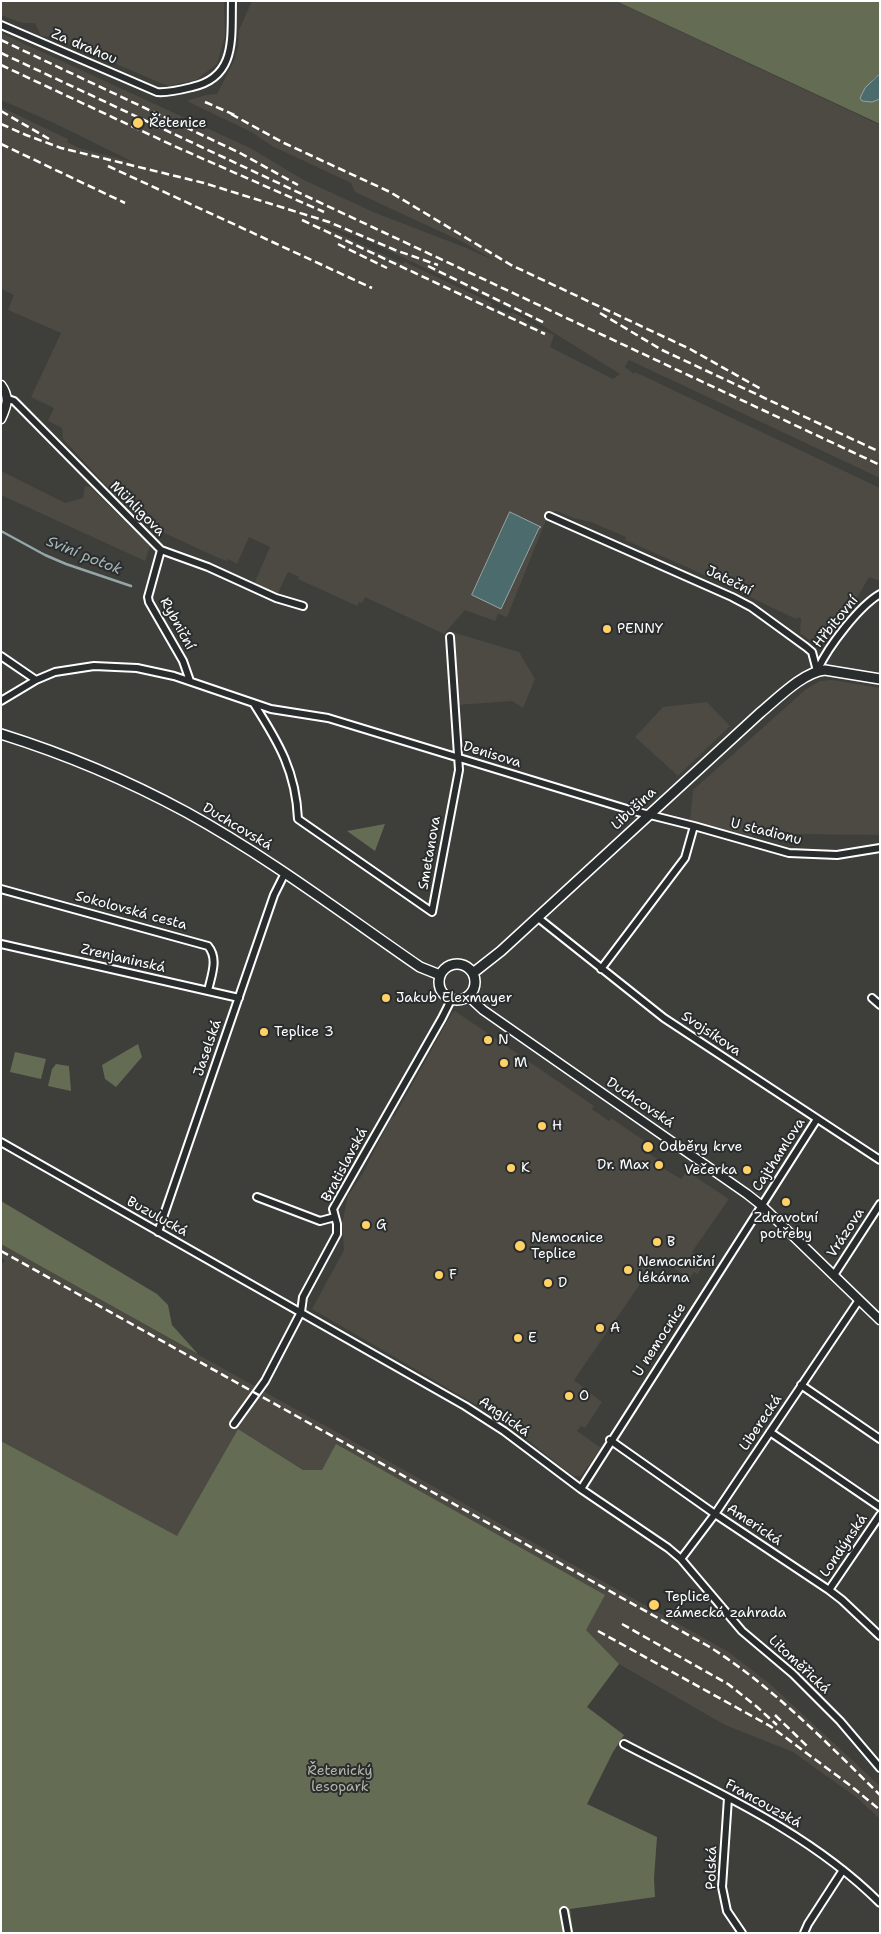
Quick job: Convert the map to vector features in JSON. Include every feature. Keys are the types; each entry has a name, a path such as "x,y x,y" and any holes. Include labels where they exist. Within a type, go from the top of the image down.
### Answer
{"main road":[{"path":"817,670 832,670 880,679"},
{"name":"Libušina","path":"473,973 487,963 760,713 817,670"},
{"name":"Duchcovská","path":"1,734 92,767 160,798 220,832 286,874 420,967 440,975"},
{"path":"455,964 467,967 473,973 474,986 468,996 458,999 452,998 443,992 440,986 440,975 444,969 455,964"}],"street":[{"name":"Za drahou","path":"1,25 157,92 168,92 205,83 218,74 225,63 230,49 232,1"},
{"path":"1,385 8,399 1,419"},
{"name":"Mühligova","path":"8,399 20,407 161,550 208,567 276,598 303,606"},
{"name":"Jateční","path":"549,516 732,596 751,607 812,652 817,670"},
{"name":"Rybniční","path":"161,550 148,593 149,602 183,661 190,681"},
{"name":"Hřbitovní","path":"817,670 822,659 862,609 880,594"},
{"name":"Smetanova","path":"254,704 272,731 292,775 297,799 298,820 432,912 459,770 450,637"},
{"path":"1,656 36,680"},
{"name":"Denisova","path":"1,701 36,680 55,672 94,666 137,668 190,681 271,709 328,718 649,815"},
{"name":"U stadionu","path":"649,815 790,853 837,855 880,848"},
{"path":"601,969 685,858 694,826"},
{"name":"Jaselská","path":"158,1232 274,895 286,874"},
{"name":"Sokolovská cesta","path":"1,889 208,946 214,960 208,991"},
{"name":"Svojsíkova","path":"537,917 664,1018 880,1160"},
{"name":"Zrenjaninská","path":"1,944 239,998"},
{"name":"Duchcovská","path":"468,996 483,1010 747,1194 762,1206 880,1320"},
{"name":"Bratislavská","path":"234,1424 265,1381 301,1312 303,1297 337,1234 337,1224 332,1209 452,998"},
{"path":"872,998 880,1005"},
{"name":"Cajthamlova","path":"762,1206 817,1119"},
{"name":"Buzulucká","path":"1,1142 301,1312"},
{"path":"257,1197 320,1221 335,1217"},
{"name":"Vrázova","path":"834,1275 880,1204"},
{"name":"U nemocnice","path":"581,1489 610,1440 762,1206"},
{"name":"Liberecká","path":"681,1559 715,1514 859,1300"},
{"name":"Anglická","path":"301,1312 465,1406 504,1431 581,1489 668,1548 681,1559"},
{"path":"801,1385 880,1440"},
{"path":"770,1432 880,1507"},
{"name":"Americká","path":"610,1440 715,1514 829,1590 880,1636"},
{"name":"Londýnská","path":"829,1590 880,1515"},
{"name":"Litoměřická","path":"681,1559 742,1631 793,1674 840,1722 880,1768"},
{"name":"Francouzská","path":"624,1744 728,1798 786,1831 842,1870 880,1903"},
{"name":"Polská","path":"728,1798 722,1887 727,1911 742,1933"},
{"path":"804,1933 842,1870"},
{"path":"564,1911 568,1933"}],"shaded area":[{"path":"1,1 224,1 225,36 217,64 196,80 168,86 52,37 41,36 35,23 22,23 1,15"},
{"path":"252,1 615,1 880,125 880,478 629,360 625,367 634,374 635,372 880,488 880,581 869,577 857,598 849,598 845,606 848,611 826,642 815,644 800,633 801,618 798,617 796,619 625,540 626,537 591,522 573,518 557,511 550,512 507,617 498,614 495,621 465,610 444,634 365,597 362,603 359,602 357,606 298,579 299,577 288,572 277,595 254,584 270,547 249,537 237,564 228,559 227,561 216,557 142,524 63,439 62,428 48,421 54,408 31,397 61,333 8,310 14,295 1,289 1,107 68,139 67,142 79,148 135,163 56,124 1,100 1,33 250,148 302,179 373,212 495,261 465,243 355,192 351,183 272,146 253,133 187,101 206,95 217,94 234,61 238,47 239,30","holes":["315,222 364,239 530,318 620,374 613,379 550,347 554,335 525,321 526,319 512,312 511,314 491,306 492,303 405,262 403,264"]},
{"path":"1,471 65,503 83,498 85,486 90,487 150,546 145,561 1,495"},
{"path":"452,632 519,652 535,679 523,708 512,701 457,705"},
{"path":"832,680 880,688 880,835 796,834 796,838 788,838 788,834 752,834 752,836 745,836 690,821 693,790 805,690 820,681"},
{"path":"707,702 730,726 678,776 635,737 663,707"},
{"name":"Nemocnice Teplice","path":"455,1011 594,1106 592,1109 609,1121 611,1118 652,1146 648,1153 665,1164 663,1168 681,1179 687,1171 729,1199 692,1252 703,1260 700,1264 703,1266 698,1274 694,1272 690,1278 658,1258 574,1380 602,1402 585,1428 581,1426 577,1431 601,1448 581,1476 574,1476 569,1473 504,1421 312,1309 344,1250 342,1224 348,1196 363,1173 392,1116 394,1117 452,1013"},
{"path":"1,1244 727,1651 770,1684 880,1786 880,1819 856,1797 793,1752 725,1725 619,1664 585,1630 604,1595 336,1445 322,1470 303,1470 238,1429 177,1537 1,1441 1,1265 5,1260 1,1258"}],"green space":[{"path":"616,1 880,1 880,74 873,79 862,101 872,102 880,99 880,124"},
{"path":"385,824 375,851 347,831"},
{"path":"138,1044 142,1057 116,1087 105,1079 102,1065"},
{"path":"15,1052 46,1059 41,1079 10,1072"},
{"path":"56,1064 69,1066 71,1091 48,1086 52,1069"},
{"path":"1,1201 157,1294 168,1305 172,1325 198,1354 1,1244"},
{"name":"Řetenický lesopark","path":"238,1429 303,1470 322,1470 336,1444 605,1595 586,1630 619,1664 587,1707 624,1735 613,1752 587,1804 657,1837 654,1878 655,1897 570,1909 573,1933 1,1933 1,1441 177,1536"}],"water":[{"path":"880,74 880,99 872,102 862,101 860,98 865,88"},
{"path":"510,512 541,527 501,609 472,595"}],"waterway":[{"name":"Sviní potok","path":"1,531 66,564 131,586"}],"railway":[{"path":"1,40 240,153 298,185"},
{"path":"1,53 880,465"},
{"path":"1,65 174,146 324,212"},
{"path":"205,102 237,116"},
{"path":"1,111 49,139"},
{"path":"231,114 284,143 390,192 511,265 690,349 761,389"},
{"path":"1,124 61,148 204,183 329,222 395,250 438,265"},
{"path":"1,144 125,203"},
{"path":"108,166 372,288"},
{"path":"302,220 545,334"},
{"path":"338,244 387,268"},
{"path":"428,266 545,323"},
{"path":"600,313 662,350 880,452"},
{"path":"1,1251 708,1646 754,1678 798,1716 880,1795"},
{"path":"622,1624 728,1684 777,1725"},
{"path":"598,1631 770,1726 880,1810"},
{"path":"775,1715 807,1746"}],"place":[{"name":"Řetenice","path":"138,123"},
{"name":"PENNY","path":"607,629"},
{"name":"Jakub Elexmayer","path":"386,998"},
{"name":"Teplice 3","path":"264,1032"},
{"name":"N","path":"488,1040"},
{"name":"M","path":"504,1063"},
{"name":"H","path":"542,1126"},
{"name":"Odběry krve","path":"648,1147"},
{"name":"Dr. Max","path":"659,1165"},
{"name":"K","path":"511,1168"},
{"name":"Večerka","path":"747,1170"},
{"name":"Zdravotní potřeby","path":"786,1202"},
{"name":"G","path":"366,1225"},
{"name":"B","path":"657,1242"},
{"name":"Nemocnice Teplice","path":"520,1246"},
{"name":"Nemocniční lékárna","path":"628,1270"},
{"name":"F","path":"439,1275"},
{"name":"D","path":"548,1283"},
{"name":"A","path":"600,1328"},
{"name":"E","path":"518,1338"},
{"name":"O","path":"569,1396"},
{"name":"Teplice zámecká zahrada","path":"654,1605"}]}
